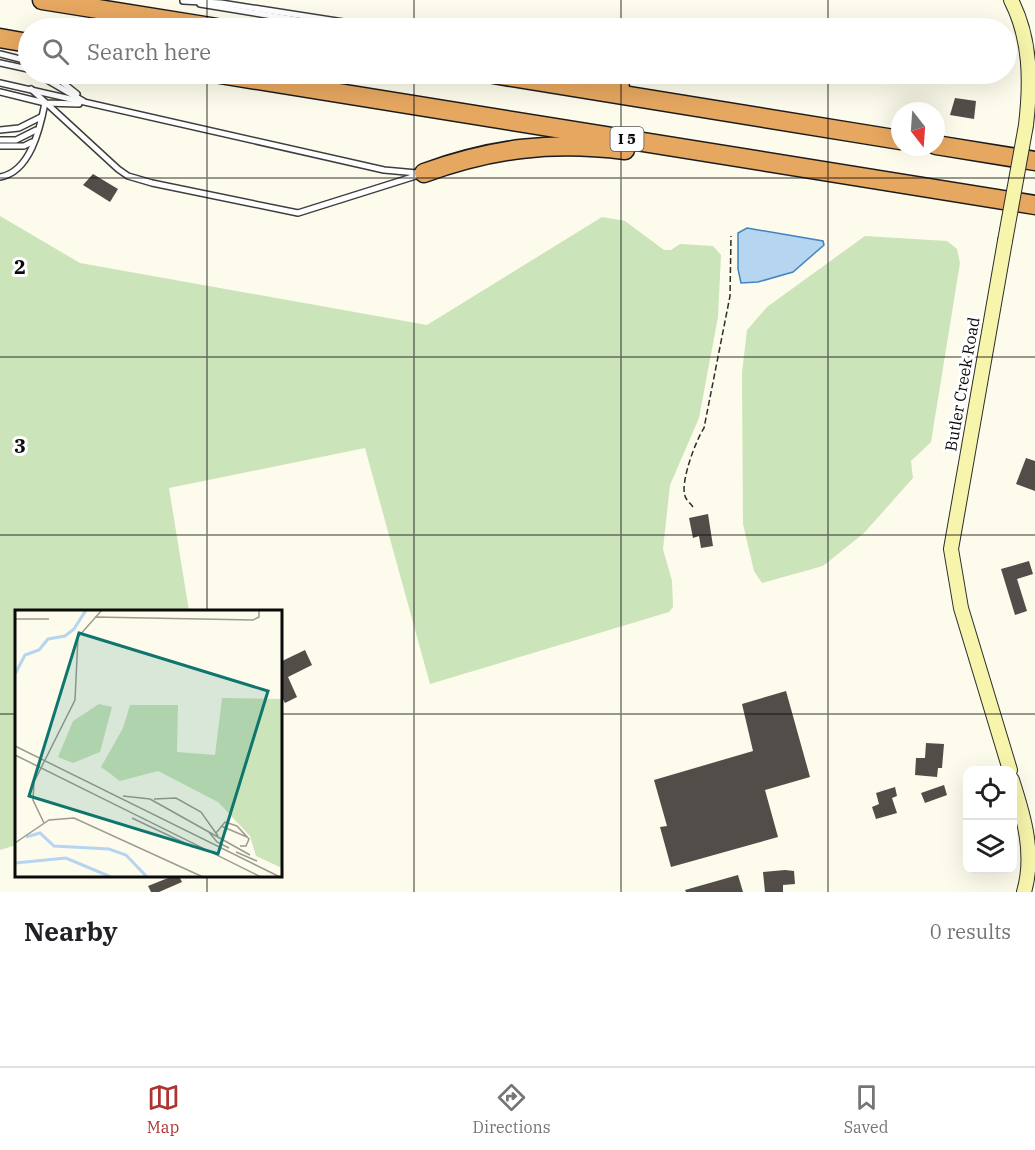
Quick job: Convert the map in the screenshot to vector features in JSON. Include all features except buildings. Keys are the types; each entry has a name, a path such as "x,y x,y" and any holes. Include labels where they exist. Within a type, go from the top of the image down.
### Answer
{"highway":[{"path":"42,0 154,18"},
{"path":"0,38 18,41"},
{"name":"I 5","path":"282,84 1035,205"},
{"path":"556,84 891,139"},
{"path":"615,84 644,98"},
{"path":"424,173 490,152 560,146 616,149 895,183"},
{"path":"945,147 1035,162"}],"street":[{"name":"Butler Creek Road","path":"1008,766 961,608 951,549 1029,100 1028,59 1024,35 1011,0"},
{"path":"1017,798 1029,842 1029,869 1024,892"}],"lane":[{"path":"178,0 286,18"},
{"path":"183,1 221,3 317,18"},
{"path":"0,54 18,58"},
{"path":"0,63 18,67"},
{"path":"0,83 384,170 424,173"},
{"path":"54,84 90,105"},
{"path":"64,84 90,105"},
{"path":"31,89 128,176 293,213 310,211 424,173"},
{"path":"0,92 45,103 90,105"},
{"path":"0,177 11,174 21,167 43,116 45,103"},
{"path":"0,130 32,124 43,116"},
{"path":"0,140 16,140 37,129"},
{"path":"0,146 24,146 33,142"}],"path":[{"path":"693,507 685,496 685,485 695,442 704,428 724,333 730,296 731,236"}],"green space":[{"path":"0,216 80,263 427,325 602,217 625,221 664,250 671,250 680,244 713,246 721,255 718,317 699,418 670,485 663,549 672,581 673,607 669,612 430,684 365,448 169,488 189,610 15,610 15,845 0,850"},
{"path":"865,236 947,241 957,249 960,263 931,442 911,461 913,478 864,533 823,566 762,583 754,571 743,524 742,373 747,330 767,307"}],"water":[{"path":"747,228 823,241 824,245 793,272 758,282 741,283 738,269 738,233"}]}
